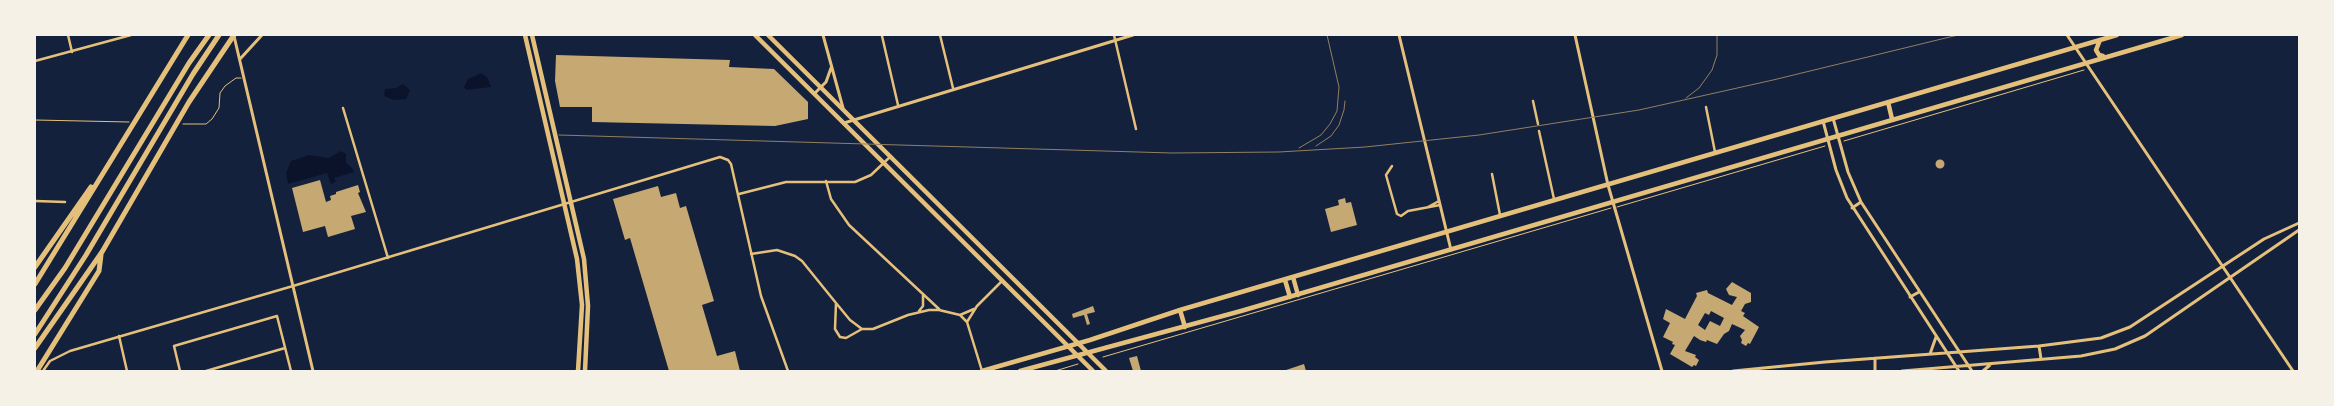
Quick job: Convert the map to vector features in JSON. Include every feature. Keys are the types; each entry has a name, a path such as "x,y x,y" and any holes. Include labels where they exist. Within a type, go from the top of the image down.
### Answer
{"highway":[{"path":"35,284 188,35"},
{"path":"35,310 66,268 189,63 209,35"},
{"path":"35,334 86,255 218,35"},
{"path":"35,348 102,252 189,102 234,35"},
{"path":"35,267 115,154"},
{"path":"37,371 99,272 102,252"}],"main road":[{"path":"525,35 580,280 582,334 578,371"},
{"path":"532,35 580,238 587,280 588,334 585,371"},
{"path":"755,35 1093,371"},
{"path":"768,35 1106,371"},
{"path":"982,371 1078,344 1180,310 2117,35"},
{"path":"1020,371 1298,295 2182,35"},
{"path":"2100,40 2096,50 2099,55 2104,57"},
{"path":"789,69 796,63"},
{"path":"1888,102 1892,119"},
{"path":"934,213 940,206"},
{"path":"981,259 987,252"},
{"path":"1002,281 1009,274"},
{"path":"1293,278 1298,295"},
{"path":"1285,280 1290,297"},
{"path":"1021,300 1028,294"},
{"path":"1180,310 1185,327"}],"street":[{"path":"68,35 72,52"},
{"path":"35,61 131,35"},
{"path":"234,35 313,371"},
{"path":"240,59 262,35"},
{"path":"823,35 839,100 845,111"},
{"path":"940,35 953,88"},
{"path":"1114,35 1136,129"},
{"path":"843,123 953,88 1133,35"},
{"path":"1399,35 1451,250"},
{"path":"1575,35 1608,185 1662,371"},
{"path":"2067,35 2293,371"},
{"path":"882,36 898,105"},
{"path":"814,94 829,76 831,67"},
{"path":"1532,101 1538,124"},
{"path":"1706,107 1716,153"},
{"path":"343,108 388,258"},
{"path":"1833,118 1848,172 1861,202 1972,371"},
{"path":"1823,121 1842,186 1852,208 1959,371"},
{"path":"1539,131 1554,201"},
{"path":"739,194 786,182 855,182 870,175 891,156"},
{"path":"43,371 50,362 70,350 388,258 708,160 724,158 731,164 751,254 767,314 788,371"},
{"path":"1392,166 1386,175 1395,212 1401,216 1440,203"},
{"path":"1492,174 1501,216"},
{"path":"826,182 831,199 849,225 939,310"},
{"path":"35,201 65,202"},
{"path":"1852,208 1861,202"},
{"path":"1428,207 1434,207 1440,203"},
{"path":"1733,371 1797,364 2039,346 2087,341 2118,333 2166,305 2264,239 2299,223"},
{"path":"1902,371 2081,356 2124,346 2145,336 2299,230"},
{"path":"751,254 777,250 795,256 807,266 850,320 862,329"},
{"path":"967,322 977,306 1002,281"},
{"path":"1910,297 1919,292"},
{"path":"918,312 924,302 923,294"},
{"path":"836,303 834,329 836,334 846,338 862,329 873,329 918,312 939,310 960,315 969,327 982,371"},
{"path":"960,315 977,306"},
{"path":"180,371 174,346 277,316 290,371"},
{"path":"119,336 127,371"},
{"path":"1930,354 1935,346 1936,337"},
{"path":"2039,346 2040,360"},
{"path":"206,371 285,348"},
{"path":"1874,358 1875,371"},
{"path":"1797,364 1798,371"},
{"path":"1983,371 1991,364"}],"path":[{"path":"1843,141 2084,70"},
{"path":"197,124 206,124 216,114 220,93 225,86 236,78 244,78"},
{"path":"35,120 123,122"},
{"path":"1620,206 1825,146"},
{"path":"1103,357 1610,209"},
{"path":"1055,371 1078,364"}],"water":[{"path":"481,73 487,77 491,87 466,90 464,87 468,79"},
{"path":"403,84 410,90 406,99 394,100 384,96 385,89 396,88"},
{"path":"341,151 346,154 346,163 354,172 334,178 336,182 331,184 327,173 288,184 286,173 291,161 309,155 329,158"}],"building":[{"path":"556,55 730,60 729,67 774,69 808,102 808,119 775,126 592,122 592,107 560,107 555,81"},
{"path":"1940,160 1944,164 1940,168 1936,164"},
{"path":"320,180 326,202 331,200 330,196 336,194 336,192 358,185 360,192 358,193 366,212 351,216 355,229 328,237 325,226 303,232 292,188"},
{"path":"658,186 661,197 676,193 680,208 686,206 714,301 702,305 717,356 735,351 740,371 669,371 630,238 625,240 613,199"},
{"path":"1345,198 1346,203 1351,202 1357,225 1331,232 1325,209 1339,205 1338,200"},
{"path":"1732,282 1751,293 1751,302 1745,304 1741,311 1745,313 1743,316 1759,327 1750,344 1748,343 1746,346 1741,343 1740,336 1745,330 1732,324 1729,331 1724,334 1717,344 1707,340 1706,342 1700,340 1694,336 1685,351 1696,355 1695,357 1699,360 1696,366 1692,367 1670,354 1675,345 1663,337 1670,323 1663,319 1666,309 1685,319 1697,296 1696,293 1707,290 1708,293 1732,305 1737,297 1729,295 1726,289","holes":["1711,311 1724,318 1720,326 1710,321 1705,330 1698,325 1705,313 1709,315"]},
{"path":"1093,306 1095,312 1087,314 1090,324 1087,325 1084,315 1073,318 1072,314"},
{"path":"1137,356 1141,371 1133,371 1129,358"},
{"path":"1304,364 1306,371 1283,371"}],"railway":[{"path":"1299,148 1321,135 1337,111 1339,87 1327,35"},
{"path":"1686,98 1699,88 1712,70 1717,55 1717,35"},
{"path":"559,135 1172,153 1279,152 1365,147 1479,135 1639,110 1958,35"},
{"path":"1316,146 1331,136 1339,125 1345,101"}]}
